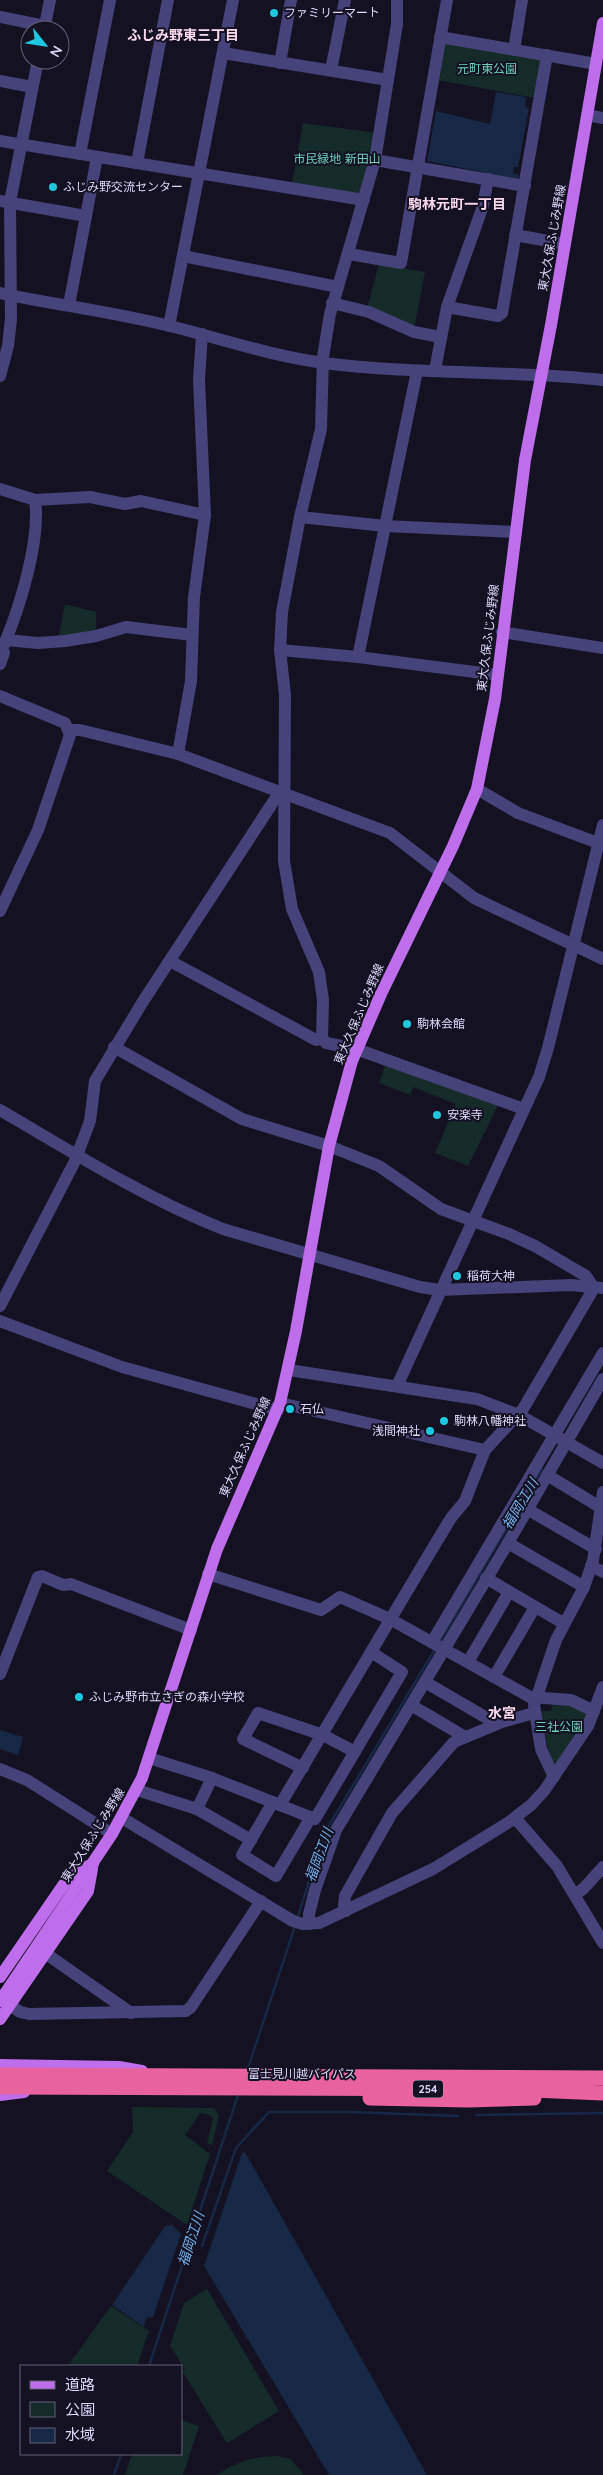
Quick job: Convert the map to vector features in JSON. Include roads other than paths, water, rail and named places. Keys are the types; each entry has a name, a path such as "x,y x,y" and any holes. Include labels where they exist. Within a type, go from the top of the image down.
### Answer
{"highway":[{"name":"254","path":"553,2078 572,2072 603,2072"},
{"name":"富士見川越バイパス","path":"0,2075 177,2076 238,2082"},
{"name":"富士見川越バイパス","path":"0,2087 603,2078"},
{"name":"富士見川越バイパス","path":"255,2082 329,2089 509,2089 566,2093 603,2093"}],"main road":[{"name":"東大久保ふじみ野線","path":"0,2019 5,2003 40,1952 122,1818 137,1790 208,1574 236,1501 279,1406 289,1370 329,1146 356,1049 441,871 476,789 486,750 498,675 525,460 542,374 603,23"},
{"path":"0,1978 71,1874 93,1864"},
{"path":"0,2065 119,2067 177,2076"},
{"path":"0,2095 44,2087"}],"street":[{"path":"46,20 50,0"},
{"path":"80,154 110,0"},
{"path":"137,163 168,0"},
{"path":"169,326 233,0"},
{"path":"280,63 291,0"},
{"path":"331,70 345,0"},
{"path":"397,0 397,24 375,160 349,254 332,303 323,363 321,429 300,517 282,612 280,650 284,695 281,794 286,883 292,909 319,972 323,1000 322,1038 326,1043 356,1049 524,1109"},
{"path":"349,254 401,263 447,0"},
{"path":"514,50 522,0"},
{"path":"0,18 20,23"},
{"path":"440,37 596,64"},
{"path":"223,54 388,80"},
{"path":"447,307 500,315 525,186 547,55"},
{"path":"0,376 11,332 5,294 5,202 36,70"},
{"path":"0,82 32,87"},
{"path":"586,116 603,118"},
{"path":"0,141 364,200"},
{"path":"69,306 97,157"},
{"path":"375,160 525,186"},
{"path":"435,370 447,307 483,206 488,179"},
{"path":"5,202 86,216"},
{"path":"515,235 565,244"},
{"path":"183,256 338,287"},
{"path":"5,294 169,326 258,350 323,363 417,370 542,374 603,380"},
{"path":"332,303 368,312 414,332 441,337"},
{"path":"178,754 191,681 194,597 205,515 199,380 202,334"},
{"path":"358,657 417,370"},
{"path":"0,489 35,500 90,497 125,504 141,501 205,515"},
{"path":"0,664 4,653 3,643 35,544 37,514 35,500"},
{"path":"300,517 385,526 516,532"},
{"path":"3,643 65,641 96,636 126,627 192,635"},
{"path":"502,632 603,648"},
{"path":"280,650 358,657 498,675"},
{"path":"0,696 57,719 65,723 69,730 69,738 38,830 0,911"},
{"path":"69,730 80,730 178,754 281,794 390,833 474,898 603,959"},
{"path":"476,789 518,813 601,840"},
{"path":"0,1306 63,1186 77,1154 90,1121 95,1081 114,1047 281,794"},
{"path":"397,1386 540,1076 601,840 603,825"},
{"path":"170,961 316,1040 322,1038"},
{"path":"114,1047 242,1119 329,1146 379,1166 440,1209 535,1246 586,1276 598,1287"},
{"path":"0,1110 200,1220 223,1229 404,1283 440,1290 598,1287"},
{"path":"311,1817 276,1876 242,1856 251,1840 303,1768 451,1518 465,1501 485,1450 519,1415 592,1293 598,1287"},
{"path":"0,1321 122,1367 279,1406 485,1450"},
{"path":"301,1923 309,1914 315,1890 336,1830 425,1682 438,1646 555,1435 603,1353"},
{"path":"289,1370 477,1399 519,1415 603,1463"},
{"path":"438,1646 508,1544 603,1381"},
{"path":"547,1475 601,1511"},
{"path":"554,1777 541,1749 534,1713 536,1698 563,1623 584,1587 591,1566 596,1549 603,1492"},
{"path":"527,1509 596,1549"},
{"path":"508,1544 584,1587"},
{"path":"591,1566 603,1572"},
{"path":"208,1574 321,1610 340,1597 390,1619 494,1677 536,1698 571,1700 594,1711"},
{"path":"0,1674 38,1577 42,1576 64,1586 71,1584 190,1630"},
{"path":"486,1578 563,1623"},
{"path":"468,1662 509,1592"},
{"path":"494,1677 535,1607"},
{"path":"149,1758 212,1778 314,1819 402,1672 371,1652"},
{"path":"425,1682 497,1724"},
{"path":"122,1818 301,1923 328,1920 433,1869 515,1818 540,1796 554,1777 588,1726 603,1687"},
{"path":"411,1705 465,1737"},
{"path":"303,1768 243,1739 258,1713 323,1734 355,1752"},
{"path":"346,1911 344,1905 345,1896 392,1813 435,1762 454,1742 497,1724 534,1713"},
{"path":"0,1769 27,1780 112,1834"},
{"path":"197,1809 212,1778"},
{"path":"137,1790 197,1809 251,1840"},
{"path":"515,1818 546,1852 575,1895 603,1943"},
{"path":"575,1895 603,1867"},
{"path":"5,2003 20,2012 29,2014 179,2013 192,2007 261,1901"},
{"path":"40,1952 131,2013"}],"water":[{"path":"496,92 526,97 525,107 529,108 518,167 514,167 513,173 519,175 518,179 427,161 436,111 490,124"},
{"path":"0,1730 23,1737 18,1755 0,1749"},
{"path":"245,2152 427,2475 329,2475 204,2266 242,2153"},
{"path":"172,2225 181,2234 153,2317 146,2318 144,2327 112,2305 165,2226"}],"waterway":[{"name":"福岡江川","path":"439,1643 542,1469"},
{"name":"福岡江川","path":"297,1919 325,1832 435,1649"},
{"name":"福岡江川","path":"247,2071 295,1926"},
{"name":"福岡江川","path":"149,2365 239,2092"},
{"path":"202,2246 236,2148 269,2112 351,2112 458,2116"},
{"path":"476,2115 603,2113"},
{"name":"福岡江川","path":"114,2475 121,2455"}],"place":[{"name":"ファミリーマート","path":"274,13"},
{"name":"ふじみ野交流センター","path":"53,187"},
{"name":"駒林会館","path":"407,1024"},
{"name":"安楽寺","path":"437,1115"},
{"name":"稲荷大神","path":"457,1276"},
{"name":"石仏","path":"290,1409"},
{"name":"駒林八幡神社","path":"444,1421"},
{"name":"浅間神社","path":"430,1431"},
{"name":"ふじみ野市立さぎの森小学校","path":"79,1697"}],"district":[{"name":"ふじみ野東三丁目","path":"183,35"},
{"name":"駒林元町一丁目","path":"457,204"},
{"name":"水宮","path":"502,1713"}],"park label":[{"name":"元町東公園","path":"487,69"},
{"name":"市民緑地 新田山","path":"337,159"},
{"name":"三社公園","path":"559,1727"}]}
